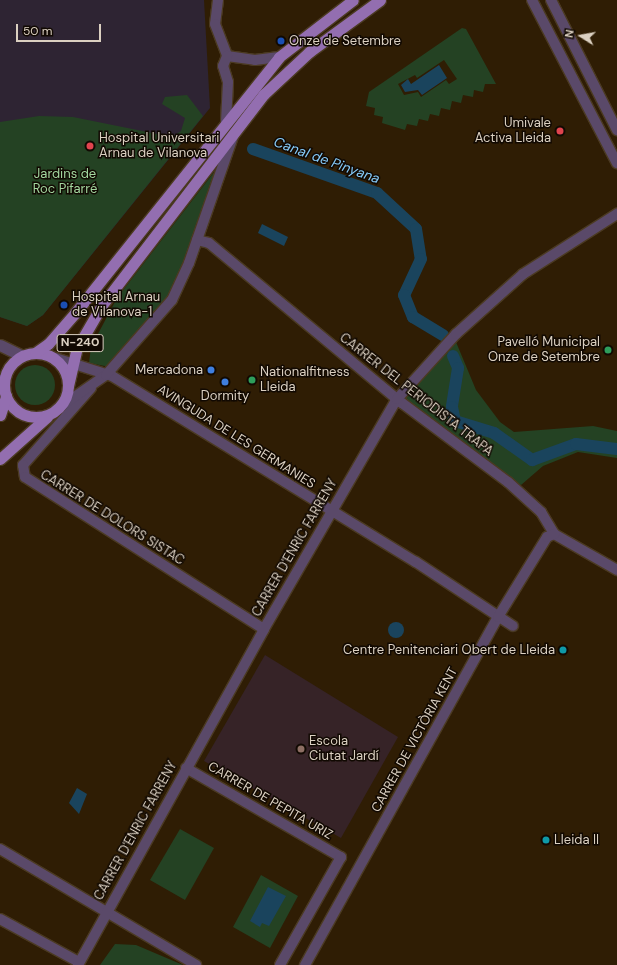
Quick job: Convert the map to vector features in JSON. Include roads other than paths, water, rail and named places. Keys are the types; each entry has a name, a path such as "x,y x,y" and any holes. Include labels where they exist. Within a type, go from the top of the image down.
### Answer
{"main road":[{"name":"N-240","path":"0,415 3,388 10,366 23,356 35,353 48,344 75,313 279,57 353,0"},
{"name":"N-240","path":"0,458 54,411 68,386 77,348 102,305 286,71 380,0"},
{"name":"N-240","path":"35,353 52,357 65,372 68,386"},
{"path":"3,388 15,410 26,416 54,411"}],"street":[{"path":"218,0 217,31 227,56 223,66 228,82 226,122"},
{"path":"532,0 617,163"},
{"path":"551,0 617,130"},
{"path":"227,56 254,60 279,57"},
{"path":"54,411 91,388 106,375 172,300 197,240 233,137"},
{"name":"CARRER D'ENRIC FARRENY","path":"79,964 106,910 264,630 397,399 456,334 523,274 617,214"},
{"name":"CARRER DEL PERIODISTA TRAPA","path":"197,240 208,243 397,399 508,482 541,512 554,534 617,570"},
{"path":"0,345 23,356"},
{"name":"AVINGUDA DE LES GERMANIES","path":"52,357 106,375 332,511 513,626"},
{"name":"CARRER DE DOLORS SISTAC","path":"91,388 23,465 25,477 264,630"},
{"name":"CARRER DE VICTÒRIA KENT","path":"305,965 498,617 547,537 554,534"},
{"name":"CARRER DE PEPITA URIZ","path":"186,768 341,857 280,965"},
{"path":"0,849 106,910 111,917 196,965"},
{"path":"0,919 79,964"}],"water":[{"path":"439,65 447,78 422,95 418,90 405,92 401,85 408,79 411,84"},
{"path":"262,224 288,237 284,246 258,233"},
{"path":"396,622 402,624 404,630 402,636 396,638 390,636 388,630 390,624"},
{"path":"77,788 87,794 79,814 69,803"},
{"path":"268,887 286,896 269,926 262,923 260,927 250,921"}],"waterway":[{"name":"Canal de Pinyana","path":"253,149 377,193 416,229 421,259 404,295 413,317 443,335"},
{"name":"Canal de Pinyana","path":"453,356 458,368 452,407 455,421 494,433 532,460 576,444 617,449"}],"place":[{"name":"Onze de Setembre","path":"281,41"},
{"name":"Umivale Activa Lleida","path":"560,131"},
{"name":"Hospital Universitari Arnau de Vilanova","path":"90,146"},
{"name":"Hospital Arnau de Vilanova-1","path":"64,305"},
{"name":"Pavelló Municipal Onze de Setembre","path":"608,350"},
{"name":"Mercadona","path":"211,370"},
{"name":"Nationalfitness Lleida","path":"252,380"},
{"name":"Dormity","path":"225,382"},
{"name":"Centre Penitenciari Obert de Lleida","path":"563,650"},
{"name":"Escola Ciutat Jardí","path":"301,749"},
{"name":"Lleida II","path":"546,840"}],"park label":[{"name":"Jardins de Roc Pifarré","path":"65,182"}]}
